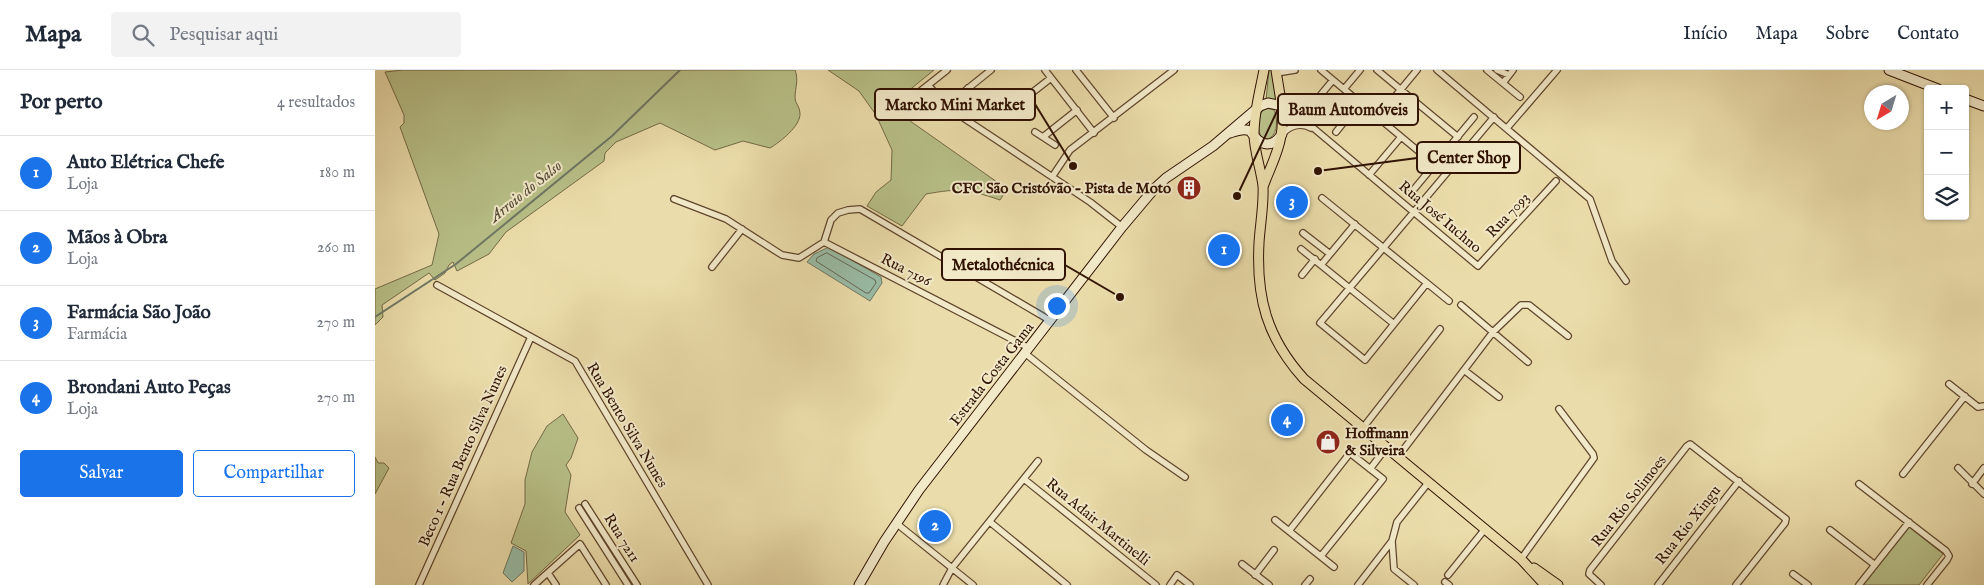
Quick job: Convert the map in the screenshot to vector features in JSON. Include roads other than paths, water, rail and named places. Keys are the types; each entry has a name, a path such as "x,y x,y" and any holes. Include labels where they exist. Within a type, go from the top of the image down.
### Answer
{"main road":[{"path":"1264,70 1256,109 1254,135 1263,187 1258,261 1262,305 1273,336 1290,364 1304,379 1427,483 1521,559 1558,585"},
{"path":"1889,70 1928,85"},
{"path":"1263,187 1278,149 1281,134 1282,106 1276,72"},
{"path":"1969,100 1984,106"},
{"path":"1256,109 1268,103 1282,106"},
{"name":"Estrada Costa Gama","path":"859,585 896,523 919,490 1122,227 1154,189 1166,178 1229,133 1256,109"},
{"path":"1229,133 1246,130 1254,135 1259,142 1268,144 1276,141 1281,134"},
{"path":"1521,559 1545,585"}],"street":[{"path":"899,108 947,70"},
{"path":"956,98 991,70"},
{"path":"1045,70 1095,133"},
{"path":"1076,70 1114,118"},
{"path":"1162,70 1167,76"},
{"path":"1052,177 1070,150 1095,133 1174,70"},
{"path":"1276,72 1295,70"},
{"path":"1321,70 1435,164"},
{"path":"1344,89 1360,70"},
{"path":"1377,70 1458,137"},
{"path":"1378,117 1417,70"},
{"path":"1437,70 1590,199 1612,261 1626,281"},
{"path":"1487,70 1520,96"},
{"path":"1497,70 1509,75"},
{"path":"1503,83 1513,70"},
{"path":"1507,128 1557,70"},
{"path":"1024,99 1051,78"},
{"path":"1309,109 1333,80"},
{"path":"928,85 949,109 1089,202 1122,227"},
{"path":"968,88 1004,112"},
{"path":"1335,132 1360,102"},
{"name":"Rua José Iuchno","path":"1282,106 1294,112 1478,266"},
{"path":"1043,137 1077,110"},
{"path":"1410,194 1474,117"},
{"path":"1427,283 1365,360 1320,323 1494,117"},
{"name":"Rua José Iuchno","path":"1281,134 1287,128 1301,125 1316,131"},
{"path":"1035,132 1055,145"},
{"path":"1369,175 1401,137"},
{"name":"Rua 7093","path":"1478,266 1556,181"},
{"path":"1322,198 1449,301"},
{"path":"674,199 716,215 742,229 782,255 791,258 799,258 824,242 831,220 838,213 860,209 1051,321"},
{"path":"1321,265 1355,224"},
{"path":"711,267 742,229"},
{"path":"1303,232 1330,254"},
{"name":"Rua 7196","path":"824,242 1027,351 1146,450 1185,477"},
{"path":"1301,249 1393,324"},
{"path":"1302,275 1315,260"},
{"name":"Rua Bento Silva Nunes","path":"437,285 575,361 708,585"},
{"path":"1397,458 1493,332 1525,304 1529,305 1568,336"},
{"path":"1461,305 1529,362"},
{"path":"1362,429 1440,329"},
{"name":"Beco 1 - Rua Bento Silva Nunes","path":"419,585 531,337"},
{"path":"1465,370 1499,397"},
{"path":"1949,384 1978,407 1984,406"},
{"path":"1903,474 1965,396"},
{"path":"1521,559 1594,458 1593,454 1559,409"},
{"name":"Rua Rio Solimoes","path":"1601,585 1589,574 1591,570 1687,446 1694,445 1739,481"},
{"path":"1370,469 1386,448"},
{"path":"1289,531 1350,453 1383,479 1321,556"},
{"path":"943,585 952,568 1038,462"},
{"path":"1957,468 1984,494"},
{"path":"1972,484 1984,468"},
{"name":"Rua Adair Martinelli","path":"1024,479 1156,585"},
{"path":"1736,585 1785,523 1786,519 1739,481"},
{"name":"Rua Rio Xingu","path":"1657,585 1739,481"},
{"path":"1414,585 1394,569 1392,541 1397,522 1427,483"},
{"path":"1859,484 1946,551 1949,556 1927,585"},
{"name":"Rua 7211","path":"585,504 637,585"},
{"path":"579,508 628,585"},
{"path":"1275,520 1334,567"},
{"path":"990,522 1067,585"},
{"path":"1859,585 1909,522"},
{"path":"896,523 973,585"},
{"path":"1448,575 1485,529"},
{"path":"1830,530 1875,565"},
{"path":"1358,585 1392,541"},
{"path":"534,585 580,544 606,585"},
{"path":"1255,574 1274,550"},
{"path":"1242,564 1269,585"},
{"path":"548,572 556,585"},
{"path":"1793,574 1808,585"},
{"path":"1169,585 1177,575 1190,585"},
{"path":"1305,585 1310,579"}],"water":[{"path":"829,247 881,277 882,283 870,301 807,262 814,254"},
{"path":"513,546 524,552 524,571 512,582 503,573"}],"waterway":[{"name":"Arroio do Salso","path":"375,317 456,264 612,136 680,70"}],"place":[{"name":"Marcko Mini Market","path":"1073,166"},
{"name":"Center Shop","path":"1318,171"},
{"name":"CFC São Cristóvão - Pista de Moto","path":"1189,188"},
{"name":"Baum Automóveis","path":"1237,196"},
{"name":"Farmácia São João","path":"1292,202"},
{"name":"Auto Elétrica Chefe","path":"1224,250"},
{"name":"Metalothécnica","path":"1120,297"},
{"name":"Brondani Auto Peças","path":"1287,420"},
{"name":"Hoffmann & Silveira","path":"1328,442"},
{"name":"Mãos à Obra","path":"935,526"}]}
